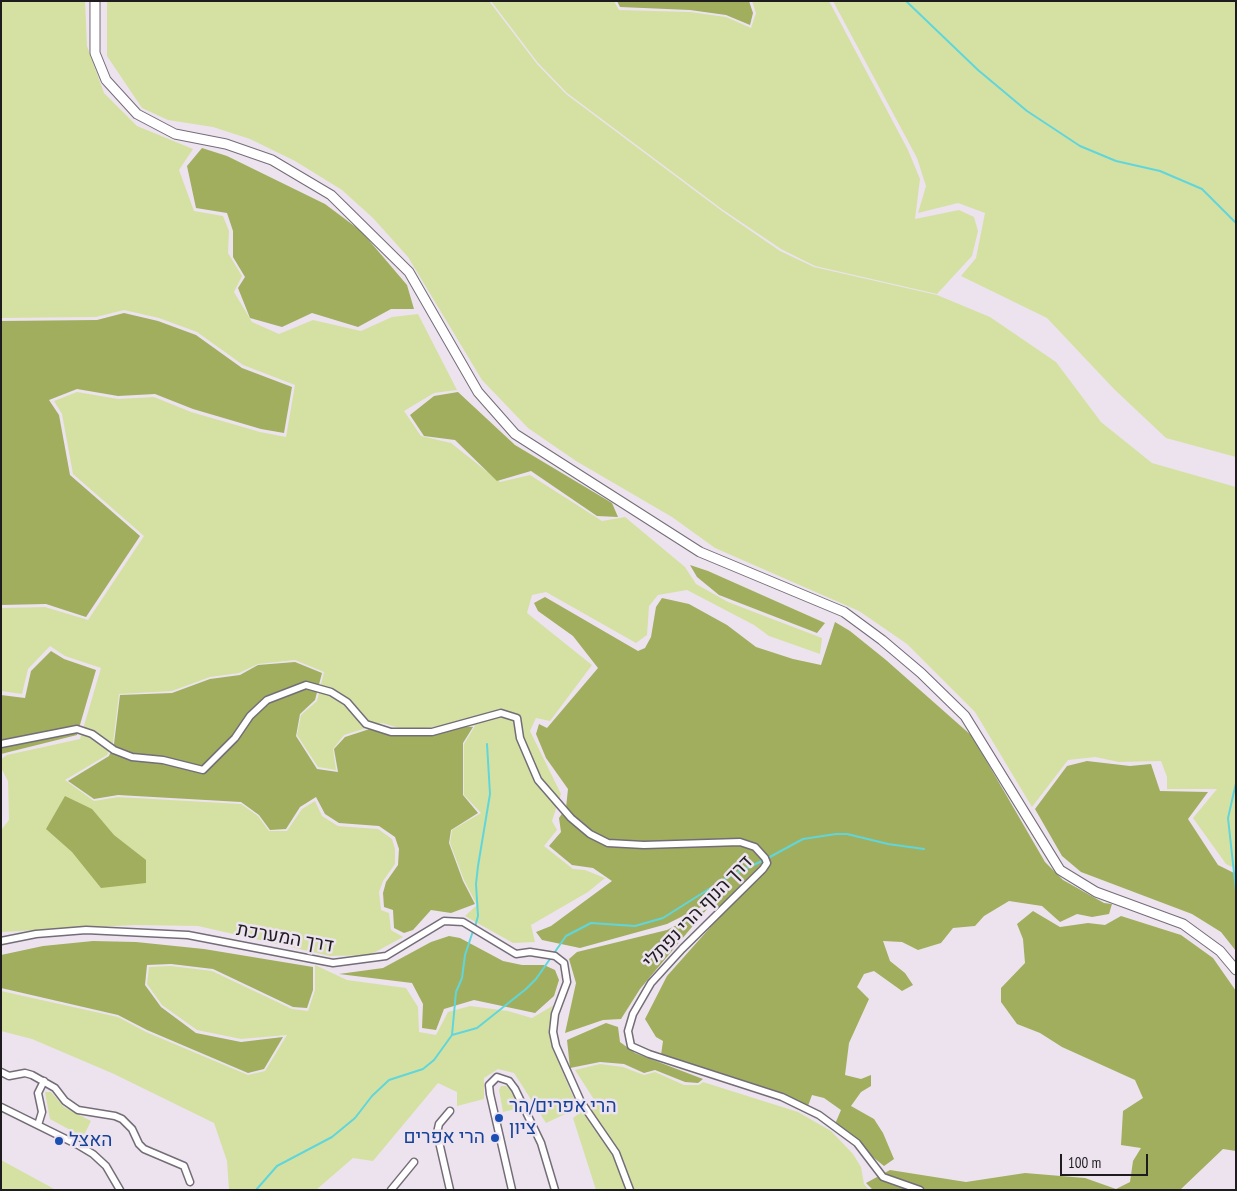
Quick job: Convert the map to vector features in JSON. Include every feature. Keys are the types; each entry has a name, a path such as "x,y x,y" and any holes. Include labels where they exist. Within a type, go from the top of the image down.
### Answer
{"main road":[{"path":"95,1 95,53 106,80 137,114 175,134 226,144 272,160 331,195 409,272 478,392 515,434 700,552 844,612 882,640 921,673 965,716 1060,870 1096,892 1183,924 1220,951 1236,970"}],"street":[{"name":"דרך הנוף הרי נפתלי","path":"1,744 77,729 92,734 114,750 132,758 163,760 203,770 235,738 250,716 267,700 306,685 320,687 331,692 347,702 366,724 391,732 432,732 501,713 517,718 520,738 538,780 571,818 590,834 608,843 644,845 740,842 755,847 767,863 763,870 682,949 651,983 633,1014 628,1031 631,1046 782,1097 819,1115 857,1144 883,1177 920,1190"},
{"name":"דרך המערכת","path":"1,941 36,934 86,930 188,935 333,964 386,956 444,920 463,922 516,954 530,952 555,956 564,963 567,982 555,1014 553,1032 556,1046 581,1102 616,1153 630,1190"},
{"path":"1,1072 9,1076 25,1073 55,1088 65,1101 78,1110 115,1116 122,1119 132,1130 138,1144 144,1149 184,1166 190,1182"},
{"path":"512,1190 490,1094 489,1085 494,1079 505,1078 512,1083 541,1143 555,1190"},
{"path":"38,1125 42,1112 38,1093 44,1082"},
{"path":"1,1107 93,1154 106,1166 120,1190"},
{"path":"450,1111 439,1124 437,1133 450,1190"},
{"path":"391,1190 414,1162"}],"green space":[{"path":"1,1 85,1 87,46 104,93 137,126 193,149 179,170 194,211 223,216 229,231 228,253 242,276 234,292 252,322 279,334 313,320 361,331 392,317 418,314 457,390 434,393 404,411 421,436 451,443 500,482 530,475 602,521 625,517 685,567 696,584 728,602 822,638 820,654 769,636 754,625 687,590 658,595 649,606 647,635 636,643 546,592 532,595 527,613 592,665 550,721 536,718 530,731 561,794 552,821 557,830 544,846 573,869 585,870 605,878 588,892 531,925 535,942 513,943 465,916 477,905 464,880 450,843 452,830 481,813 464,795 464,744 475,726 460,724 406,730 382,723 344,735 333,749 336,770 318,767 297,735 301,715 317,701 324,672 295,660 258,664 239,673 210,677 172,691 119,694 113,743 107,755 65,780 94,801 118,797 241,804 258,816 269,831 287,831 302,809 315,801 322,816 338,826 378,829 392,839 395,849 395,864 383,881 379,892 381,910 389,913 391,930 403,937 370,955 330,956 198,926 135,925 1,932 1,830 9,820 8,781 1,768 1,759 7,755 80,739 101,668 65,656 50,646 28,669 22,694 1,691 1,608 45,607 88,620 144,536 73,474 62,414 54,401 77,392 118,399 154,397 191,412 260,432 286,437 295,385 243,365 197,332 159,318 124,310 96,317 1,318"},
{"path":"107,1 489,1 537,64 566,94 722,211 780,251 814,267 937,295 990,317 1056,362 1101,422 1152,463 1236,487 1236,869 1226,864 1193,818 1217,789 1167,789 1167,777 1161,761 1119,762 1095,757 1068,760 1032,807 975,712 907,644 859,611 715,548 672,517 576,461 528,428 482,380 408,257 373,218 342,190 295,161 250,139 213,127 168,120 142,108 107,56"},
{"path":"491,1 614,1 619,10 690,12 726,17 751,28 756,13 752,1 829,1 908,150 920,179 915,219 959,210 974,217 978,231 972,256 937,294 815,266 781,249 723,210 567,93 538,63"},
{"path":"617,1 749,1 753,13 750,25 726,15 690,10 620,7"},
{"path":"833,1 1236,1 1236,457 1166,438 1114,389 1047,318 961,276 976,258 985,213 958,203 918,213 926,186 917,158"},
{"path":"202,148 227,156 325,204 361,231 407,285 414,309 391,309 358,327 312,313 282,327 250,318 238,288 245,277 233,257 233,231 227,213 196,208 187,166"},
{"path":"124,313 158,321 196,335 242,368 292,387 284,433 261,429 193,409 155,394 118,396 77,389 49,400 59,415 70,475 140,536 86,617 46,604 1,605 1,321 97,320"},
{"path":"458,392 515,445 612,503 618,517 597,516 531,471 497,481 455,440 424,436 410,415 434,396"},
{"path":"690,565 708,571 825,623 817,633 719,595 697,577"},
{"path":"545,597 638,651 645,648 651,637 656,607 662,598 689,604 727,625 756,647 793,659 821,665 835,622 850,631 886,660 972,736 1045,862 1063,880 1104,903 1112,904 1109,914 1092,917 1077,914 1060,922 1042,906 1009,901 984,916 975,926 953,928 941,943 918,950 902,942 883,941 890,961 905,973 913,985 902,991 874,971 864,974 857,987 869,999 849,1043 845,1075 861,1079 871,1075 871,1086 861,1092 851,1106 874,1119 883,1133 894,1159 884,1166 839,1130 835,1124 841,1110 824,1098 812,1095 808,1106 661,1055 663,1041 656,1037 645,1019 667,976 723,913 713,901 667,924 580,948 542,940 536,932 551,926 612,881 593,868 572,865 549,846 561,832 559,818 566,808 568,789 546,758 536,734 539,724 547,728 598,668 573,636 538,611 534,603"},
{"path":"51,651 64,659 96,670 77,735 1,754 1,695 25,698 31,671"},
{"path":"295,662 322,673 315,700 300,714 296,736 317,769 338,772 334,749 345,737 382,725 406,732 460,726 473,727 463,743 463,795 478,813 451,830 449,843 463,881 475,904 451,913 431,910 413,930 404,933 394,928 393,910 384,907 383,893 386,882 398,865 399,849 395,837 379,826 339,823 325,814 316,797 300,807 286,829 270,830 259,815 241,802 118,795 94,799 68,781 109,756 114,744 120,695 172,693 210,679 240,675 258,665"},
{"path":"1087,761 1130,766 1151,764 1160,791 1208,792 1188,819 1218,865 1236,874 1236,951 1221,932 1192,914 1081,872 1062,856 1035,809 1067,766"},
{"path":"65,796 92,809 114,835 146,860 146,883 101,888 72,852 46,829"},
{"path":"707,909 640,989 621,1019 603,1020 565,1033 576,983 569,959 577,952 667,930"},
{"path":"1033,911 1060,927 1088,923 1105,925 1121,916 1181,935 1213,958 1236,991 1236,1151 1223,1149 1180,1190 873,1190 866,1183 890,1170 966,1182 1025,1173 1085,1178 1116,1189 1130,1182 1133,1161 1141,1148 1121,1145 1123,1111 1143,1098 1135,1080 1062,1047 1040,1033 1017,1024 1001,1002 1001,988 1025,963 1023,939 1017,924"},
{"path":"449,936 460,938 503,961 522,965 544,965 555,970 559,980 554,996 535,1013 474,1000 444,1009 436,1030 422,1028 423,1004 412,983 339,974 383,968 431,942"},
{"path":"93,941 136,942 204,949 313,967 313,990 307,1008 293,1007 213,969 171,964 147,965 145,985 161,1007 196,1033 241,1042 283,1037 264,1069 248,1073 147,1030 118,1015 1,988 1,955 43,946"},
{"path":"315,965 347,980 406,988 418,1007 419,1032 436,1035 448,1012 470,1006 508,1011 532,1018 554,1005 549,1027 551,1045 578,1108 546,1123 514,1073 498,1069 484,1078 484,1099 457,1106 457,1092 438,1083 373,1161 353,1158 316,1190 229,1190 227,1161 214,1123 114,1074 32,1039 1,1031 1,991 118,1017 146,1032 248,1075 265,1071 287,1035 241,1039 197,1030 162,1005 147,984 149,967 171,966 212,971 292,1009 308,1011 315,990"},
{"path":"606,1023 618,1027 620,1042 635,1053 703,1079 698,1083 685,1082 655,1070 644,1073 624,1064 600,1062 570,1068 567,1040"},
{"path":"600,1064 623,1067 644,1075 655,1072 684,1085 699,1085 703,1082 798,1112 831,1131 853,1154 861,1167 864,1184 869,1190 596,1190 573,1118 595,1101 575,1070"},
{"path":"501,1086 506,1086 510,1090 520,1108 503,1112 499,1090"},
{"path":"45,1092 51,1092 64,1107 91,1121 83,1137 50,1119"},
{"path":"1,1160 56,1190 1,1190"}],"waterway":[{"path":"906,1 978,70 1027,111 1080,146 1116,161 1160,171 1202,189 1236,223"},
{"path":"475,927 478,916 476,884 478,866 490,794 487,744"},
{"path":"1236,783 1228,818 1236,891"},
{"path":"768,858 803,839 836,834 847,834 888,844 924,849"},
{"path":"256,1190 277,1166 332,1137 355,1118 372,1096 389,1080 423,1069 434,1060 452,1035 477,1028 526,989 536,979 566,936 591,923 635,926 663,918 728,877 764,860"},
{"path":"452,1035 456,992 462,978 465,955 473,931"}],"place":[{"name":"הרי אפרים/הר ציון","path":"499,1118"},
{"name":"הרי אפרים","path":"495,1138"},
{"name":"האצל","path":"59,1141"}]}
